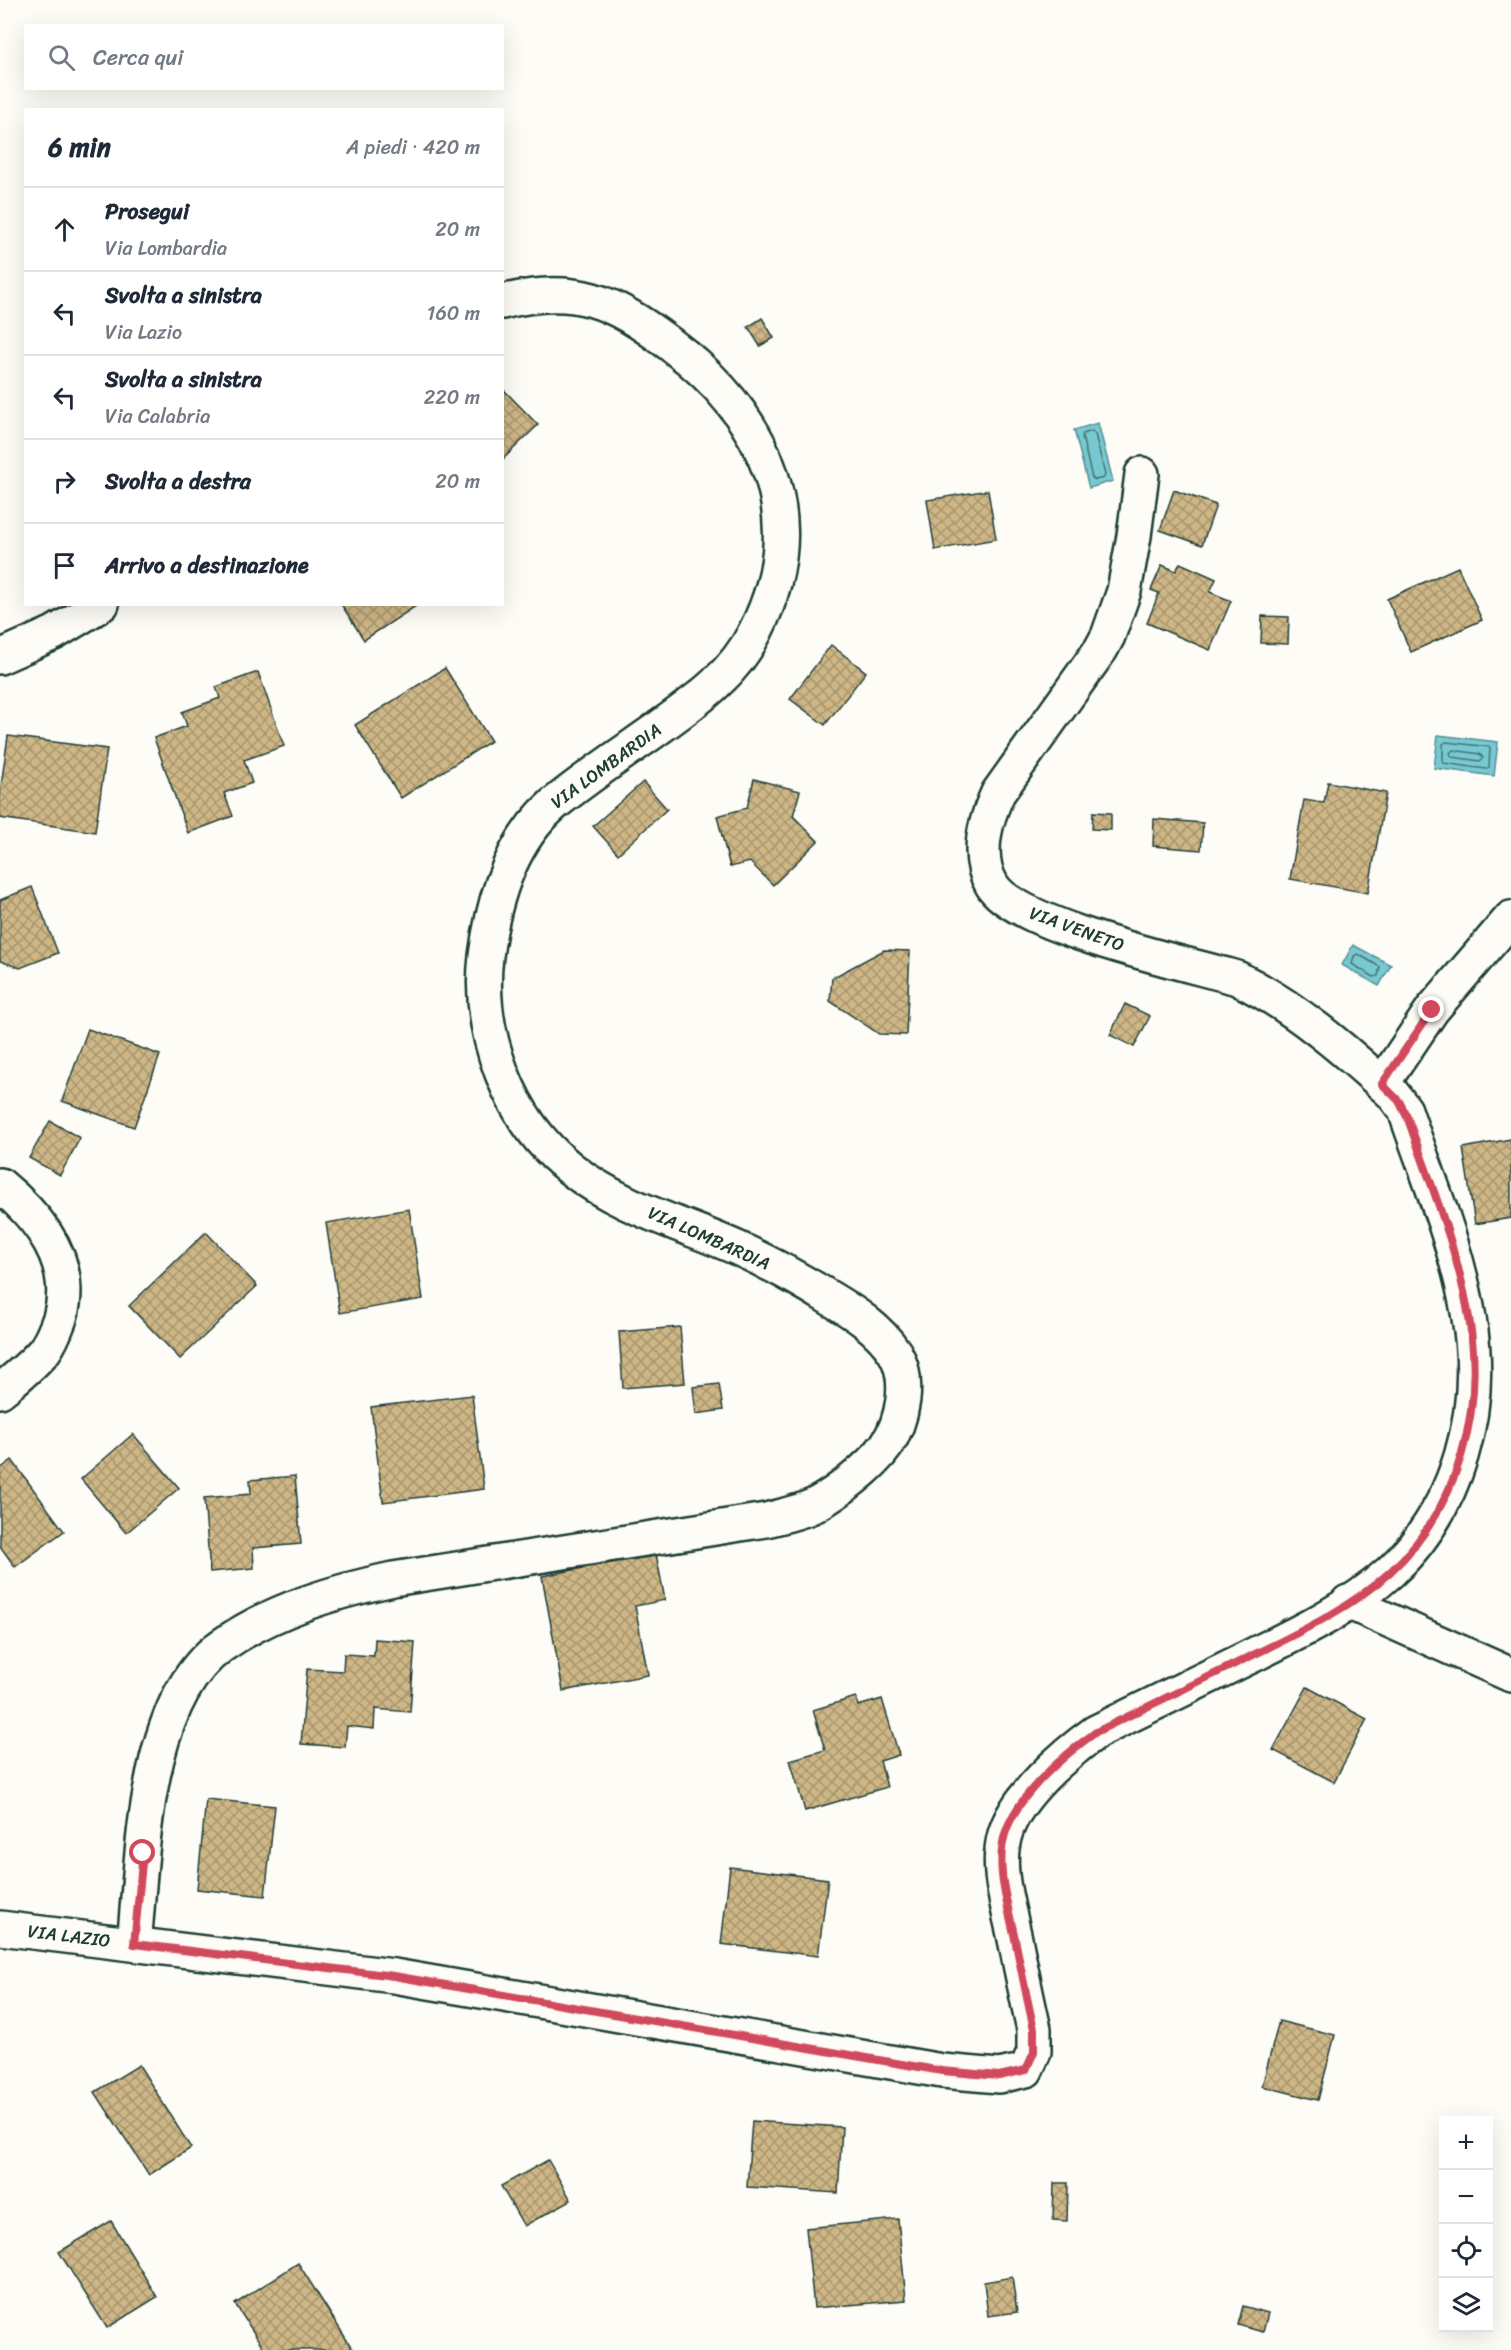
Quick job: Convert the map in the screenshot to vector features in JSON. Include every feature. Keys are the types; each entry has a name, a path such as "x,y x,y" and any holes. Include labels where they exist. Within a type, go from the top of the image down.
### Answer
{"street":[{"name":"VIA LOMBARDIA","path":"134,1944 148,1804 162,1740 175,1706 188,1684 202,1665 220,1647 276,1615 349,1588 393,1579 766,1520 804,1509 817,1504 867,1468 881,1454 895,1433 901,1413 902,1375 897,1356 874,1328 839,1304 758,1258 616,1198 591,1184 569,1168 533,1132 519,1111 501,1070 487,1017 484,972 493,915 521,841 535,821 559,799 698,700 729,672 756,632 765,610 777,571 781,533 776,488 759,443 730,400 695,363 637,320 595,300 556,294 504,302"},
{"name":"VIA VENETO","path":"1142,474 1124,591 1114,622 1101,649 998,793 987,820 983,854 992,886 1020,908 1059,926 1237,978 1254,986 1292,1011 1391,1093"},
{"path":"0,657 54,633 99,606"},
{"path":"1511,918 1432,1010 1391,1093 1408,1119 1453,1248 1463,1286 1474,1362 1474,1398 1468,1434 1457,1470 1427,1528 1409,1552 1389,1572 1348,1602 1511,1675"},
{"path":"0,1185 23,1206 46,1234 60,1261 64,1288 64,1301 58,1324 45,1350 0,1391"},
{"name":"VIA LAZIO","path":"0,1928 394,1976 942,2071 999,2076 1026,2070 1034,2052 1034,2029 1001,1864 1005,1834 1023,1804 1053,1768 1096,1732 1290,1637 1348,1602"}],"water":[{"path":"1098,423 1113,481 1089,488 1074,430"},
{"path":"1438,735 1498,742 1494,776 1434,768"},
{"path":"1353,945 1391,965 1379,986 1342,965"}],"building":[{"path":"762,318 774,338 760,346 748,327"},
{"path":"504,392 538,425 504,458"},
{"path":"988,490 996,539 935,550 927,500"},
{"path":"1174,490 1216,505 1202,545 1160,530"},
{"path":"1180,563 1216,579 1210,592 1231,601 1210,650 1147,623 1159,593 1151,590 1162,565 1176,571"},
{"path":"1458,567 1482,620 1411,652 1387,599"},
{"path":"342,606 416,606 364,640"},
{"path":"1262,616 1289,617 1288,644 1261,643"},
{"path":"831,645 866,672 825,725 790,699"},
{"path":"445,668 491,741 401,798 355,725"},
{"path":"258,672 284,746 244,760 252,783 224,793 233,816 188,833 154,738 187,726 182,712 220,698 216,687"},
{"path":"8,736 107,749 95,832 0,818 0,793"},
{"path":"754,779 800,791 793,816 818,841 773,885 750,862 730,867 717,816 747,808"},
{"path":"643,782 667,809 618,854 593,826"},
{"path":"1328,782 1386,793 1368,893 1290,879 1304,800 1324,803"},
{"path":"1093,812 1111,813 1111,830 1092,829"},
{"path":"1154,819 1203,823 1201,850 1153,846"},
{"path":"32,887 58,953 20,968 0,961 0,900"},
{"path":"884,950 910,951 906,1035 879,1034 830,1001 832,978"},
{"path":"1125,1004 1150,1016 1134,1047 1110,1035"},
{"path":"88,1029 160,1055 134,1127 62,1101"},
{"path":"50,1121 80,1138 60,1175 29,1158"},
{"path":"1511,1139 1511,1218 1475,1224 1463,1148"},
{"path":"409,1209 423,1299 340,1313 326,1223"},
{"path":"206,1232 257,1286 180,1359 129,1306"},
{"path":"680,1327 685,1383 623,1388 619,1332"},
{"path":"719,1384 723,1410 696,1414 693,1387"},
{"path":"472,1395 484,1489 383,1502 371,1407"},
{"path":"133,1434 179,1488 126,1533 81,1479"},
{"path":"12,1460 64,1531 15,1567 0,1546 0,1469"},
{"path":"295,1476 301,1544 253,1548 254,1568 210,1572 204,1498 251,1494 250,1480"},
{"path":"656,1554 665,1600 635,1606 648,1675 563,1691 542,1576"},
{"path":"375,1639 415,1642 410,1712 375,1709 374,1729 347,1726 345,1747 301,1744 307,1669 343,1671 344,1654 374,1656"},
{"path":"1307,1687 1367,1719 1334,1782 1273,1750"},
{"path":"856,1697 858,1706 882,1699 899,1755 880,1761 887,1787 805,1811 790,1760 825,1750 813,1710"},
{"path":"206,1799 275,1806 265,1896 197,1889"},
{"path":"730,1867 828,1879 818,1956 721,1944"},
{"path":"1279,2021 1335,2035 1318,2100 1262,2086"},
{"path":"139,2065 191,2148 149,2175 95,2092"},
{"path":"752,2121 842,2127 838,2193 747,2187"},
{"path":"548,2160 571,2200 524,2226 501,2186"},
{"path":"1054,2183 1068,2183 1067,2221 1053,2220"},
{"path":"898,2219 906,2300 814,2308 806,2228"},
{"path":"111,2221 157,2297 107,2328 59,2252"},
{"path":"298,2263 352,2348 349,2350 265,2350 235,2304"},
{"path":"1012,2277 1017,2312 988,2316 984,2282"},
{"path":"1243,2306 1268,2313 1263,2332 1238,2325"}],"route":[{"path":"143,1853 134,1944 394,1976 942,2071 999,2076 1026,2070 1034,2052 1034,2029 1001,1864 1005,1834 1013,1818 1037,1784 1096,1732 1290,1637 1369,1589 1409,1552 1427,1528 1457,1470 1468,1434 1474,1398 1474,1362 1470,1321 1453,1248 1405,1110 1382,1084 1432,1010"}]}
